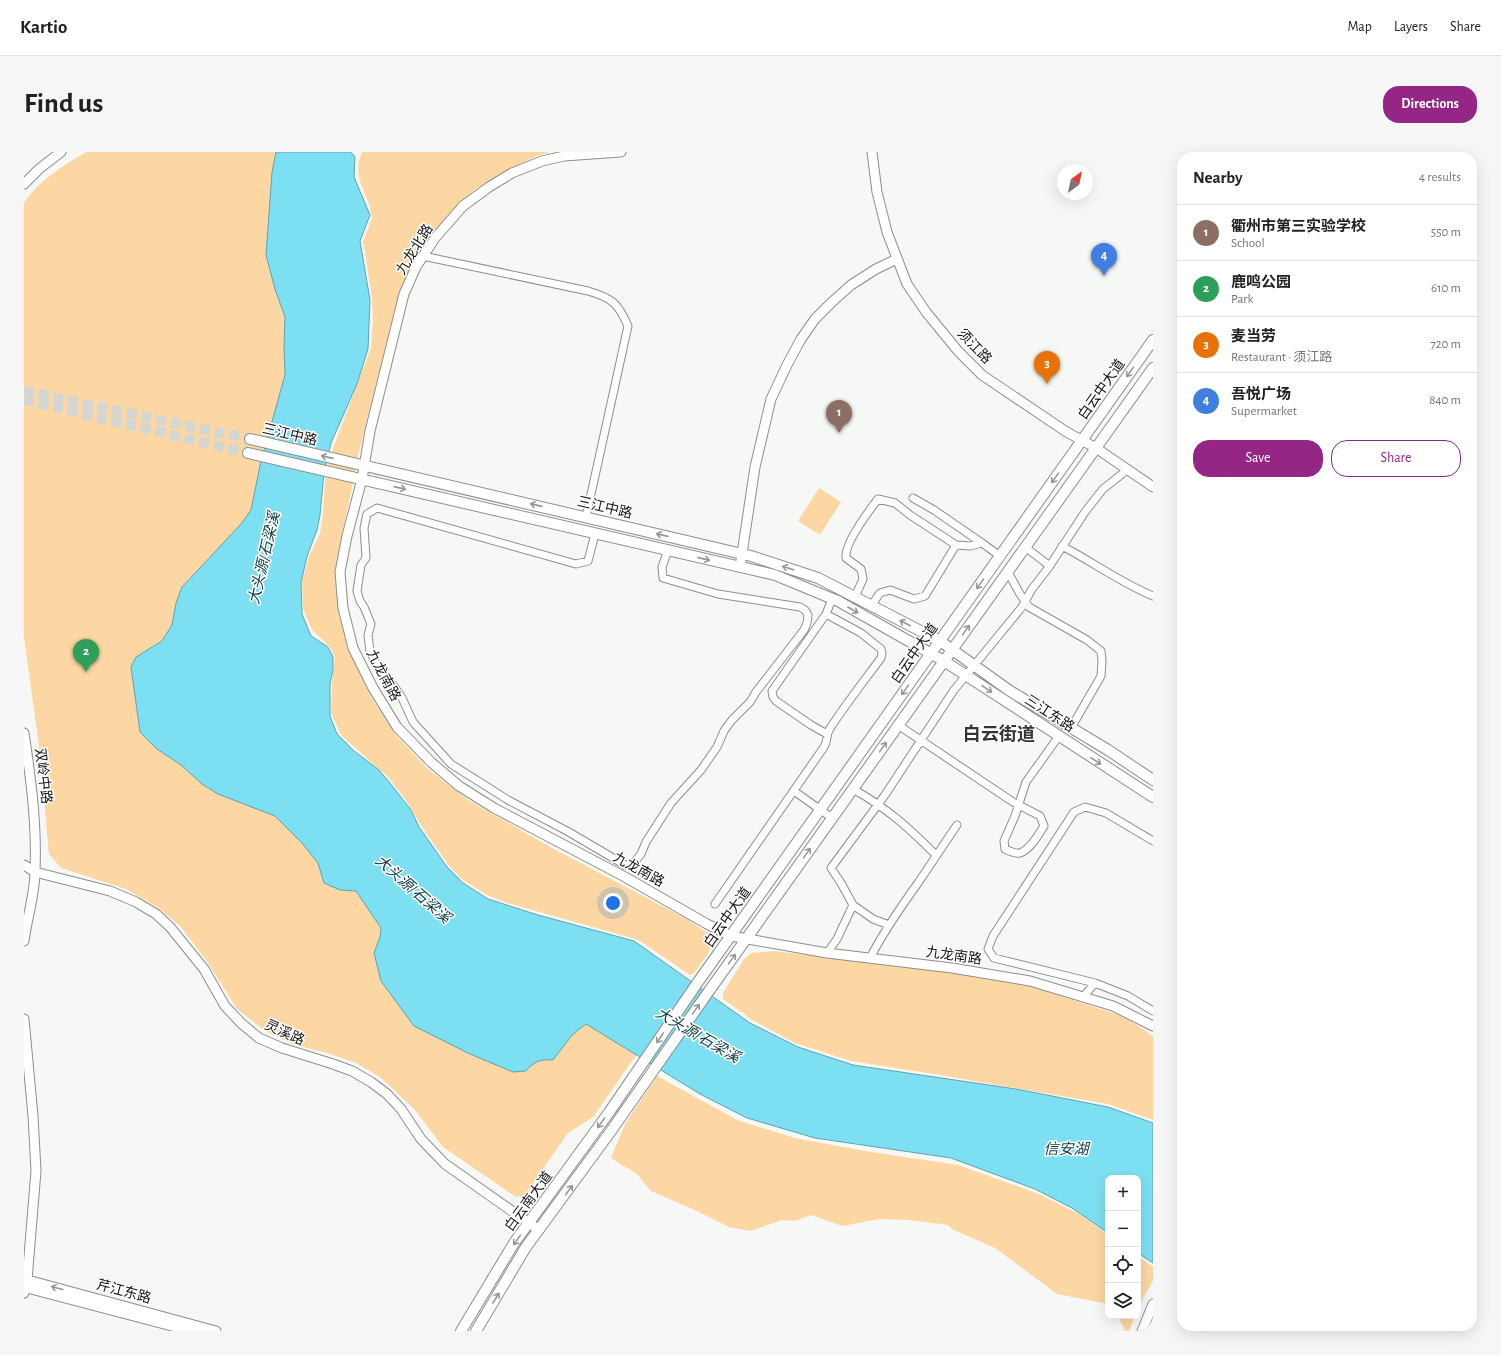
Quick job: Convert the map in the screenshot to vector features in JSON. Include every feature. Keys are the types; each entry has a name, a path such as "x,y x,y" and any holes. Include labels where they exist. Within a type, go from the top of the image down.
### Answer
{"main road":[{"name":"白云中大道","path":"624,1091 698,982 1153,340"},
{"name":"白云中大道","path":"634,1098 1153,368"},
{"name":"三江中路","path":"250,439 742,553 818,578 940,641"},
{"name":"三江中路","path":"248,453 775,575 832,599 931,654"},
{"name":"三江东路","path":"940,641 1010,691 1153,780"},
{"name":"三江东路","path":"931,654 966,675 1153,797"},
{"name":"白云南大道","path":"461,1331 514,1243 624,1091"},
{"name":"白云南大道","path":"476,1331 526,1247 634,1098"}],"street":[{"path":"24,184 39,169 62,152"},
{"name":"九龙北路","path":"362,479 370,431 404,294 416,267 435,238 463,206 488,187 512,174 542,161 564,156 621,152"},
{"name":"须江路","path":"872,152 878,199 887,232 907,284 926,312 958,351 982,375 1065,431 1096,448 1153,487"},
{"path":"423,256 606,296 613,301 622,313 628,326 586,517"},
{"path":"740,567 754,467 771,399 787,365 801,339 816,319 832,302 852,285 876,269 897,259"},
{"path":"889,925 873,919 853,906 831,868 878,804 966,675 1025,601 1085,512 1103,489 1127,470"},
{"name":"九龙南路","path":"362,479 347,536 340,572 343,608 354,648 373,688 397,728 431,762 459,786 494,808 731,936 827,953 952,968 1030,981 1113,1006 1153,1026"},
{"path":"914,498 934,510 1000,556"},
{"path":"855,597 863,579 861,569 846,558 846,553 848,545 878,499 895,503 956,545 970,546 982,543"},
{"path":"595,534 588,561 576,564 377,508 367,514 364,528 366,558 361,565 357,591 371,624 368,634 370,651 379,670 394,686 402,698 413,722 451,764 508,800 567,831 625,865 632,865 636,862 646,842 671,803 701,770 717,747 724,731 732,720 750,702 756,692 804,630 808,615 805,610 800,607 718,594 663,578 662,567 668,550"},
{"path":"871,606 880,592 890,590 914,599 925,596 956,545"},
{"path":"1062,546 1088,559 1135,589 1153,596"},
{"path":"1025,547 1049,567"},
{"path":"1008,572 1029,607 1087,640 1101,650 1101,676 1071,728"},
{"path":"827,734 776,701 773,697 772,690 826,614 832,599"},
{"path":"715,904 827,743 827,734 881,658 881,649 861,633 826,614"},
{"path":"898,725 1018,804 1040,816 1044,826 1029,846 1021,853 1015,853 1004,849 1004,841 1015,816 1018,804 1026,782 1059,736"},
{"name":"双岭中路","path":"24,733 34,809 36,872 24,941"},
{"path":"853,788 878,804 905,825 936,855"},
{"path":"794,791 832,818"},
{"path":"1153,841 1106,813 1085,807 1074,812 993,936 988,949 994,958 1095,983 1128,996 1153,1011"},
{"path":"870,958 881,936 957,825"},
{"path":"560,843 567,831"},
{"name":"灵溪路","path":"24,865 36,872 110,891 136,902 156,914 170,927 192,952 204,969 225,1006 241,1023 259,1038 282,1048 352,1071 371,1082 387,1094 401,1109 421,1139 445,1164 539,1230"},
{"path":"827,953 837,939 853,906"},
{"path":"1083,997 1095,983"},
{"path":"24,1019 33,1108 36,1171 25,1285"},
{"name":"芹江东路","path":"25,1285 191,1331"},
{"name":"芹江东路","path":"25,1285 216,1331"},
{"path":"1142,1331 1153,1304"}],"shaded area":[{"path":"86,152 285,152 289,324 277,812 356,888 576,1025 587,1021 639,1051 593,1117 568,1133 525,1195 516,1197 443,1147 414,1109 380,1077 356,1063 330,1054 292,1044 265,1031 237,1009 206,960 180,926 157,907 126,889 61,868 49,854 39,746 24,637 24,203 44,180"},
{"path":"362,152 550,152 534,157 475,189 453,210 433,233 413,264 400,293 359,452 335,570 338,599 355,662 371,697 397,736 430,771 468,800 550,847 687,919 710,935 712,941 709,952 694,973 690,975 640,941 507,903 487,895 463,880 449,866 405,799 389,778 341,735 331,713 332,682 335,657 331,648 312,630 303,609 302,582 309,556 320,534 325,483 330,456 371,348 373,321 372,298 363,241 372,218 369,204 359,179 358,164"},
{"path":"819,488 841,502 820,535 798,521"},
{"path":"773,951 951,971 1030,986 1125,1017 1153,1036 1153,1120 1108,1104 851,1061 795,1043 754,1021 723,999 723,993 744,959 751,953"},
{"path":"657,1076 737,1120 795,1138 865,1151 958,1165 1039,1194 1079,1214 1105,1233 1105,1303 1057,1294 995,1248 952,1229 948,1225 909,1220 880,1219 842,1226 811,1215 795,1221 782,1220 750,1231 729,1227 651,1191 637,1174 611,1158 625,1124"},
{"path":"1141,1258 1153,1267 1153,1281 1141,1302"},
{"path":"1119,1319 1134,1319 1129,1331 1125,1331"}],"water":[{"path":"276,152 351,152 355,157 354,177 370,215 360,241 370,300 368,349 357,384 331,443 324,473 317,530 307,556 301,583 302,614 311,636 328,647 333,657 333,670 330,684 330,716 337,734 354,751 378,769 390,783 411,810 419,827 447,867 463,883 488,899 538,915 634,941 750,1023 798,1047 853,1065 1016,1089 1108,1107 1153,1123 1153,1263 1141,1255 1141,1175 1105,1175 1105,1231 1072,1208 1035,1189 951,1158 815,1138 747,1118 700,1094 586,1024 573,1034 553,1060 538,1061 526,1071 513,1072 470,1054 414,1026 381,981 374,953 380,937 381,928 356,891 340,890 324,883 318,863 302,843 275,816 218,794 202,784 181,765 157,749 140,732 131,667 136,657 162,641 172,625 176,603 182,587 241,524 251,510 261,461 285,375 285,317 275,289 266,255 272,172"}],"tunnel":[{"path":"24,391 250,439"},
{"path":"24,400 248,453"}],"place":[{"name":"吾悦广场","path":"1104,276"},
{"name":"麦当劳","path":"1047,384"},
{"name":"衢州市第三实验学校","path":"839,433"},
{"name":"鹿鸣公园","path":"86,672"}],"district":[{"name":"白云街道","path":"999,734"}],"water label":[{"name":"大头源/石梁溪","path":"264,558"},
{"name":"大头源/石梁溪","path":"413,889"},
{"name":"大头源/石梁溪","path":"698,1035"},
{"name":"信安湖","path":"1066,1149"}]}
